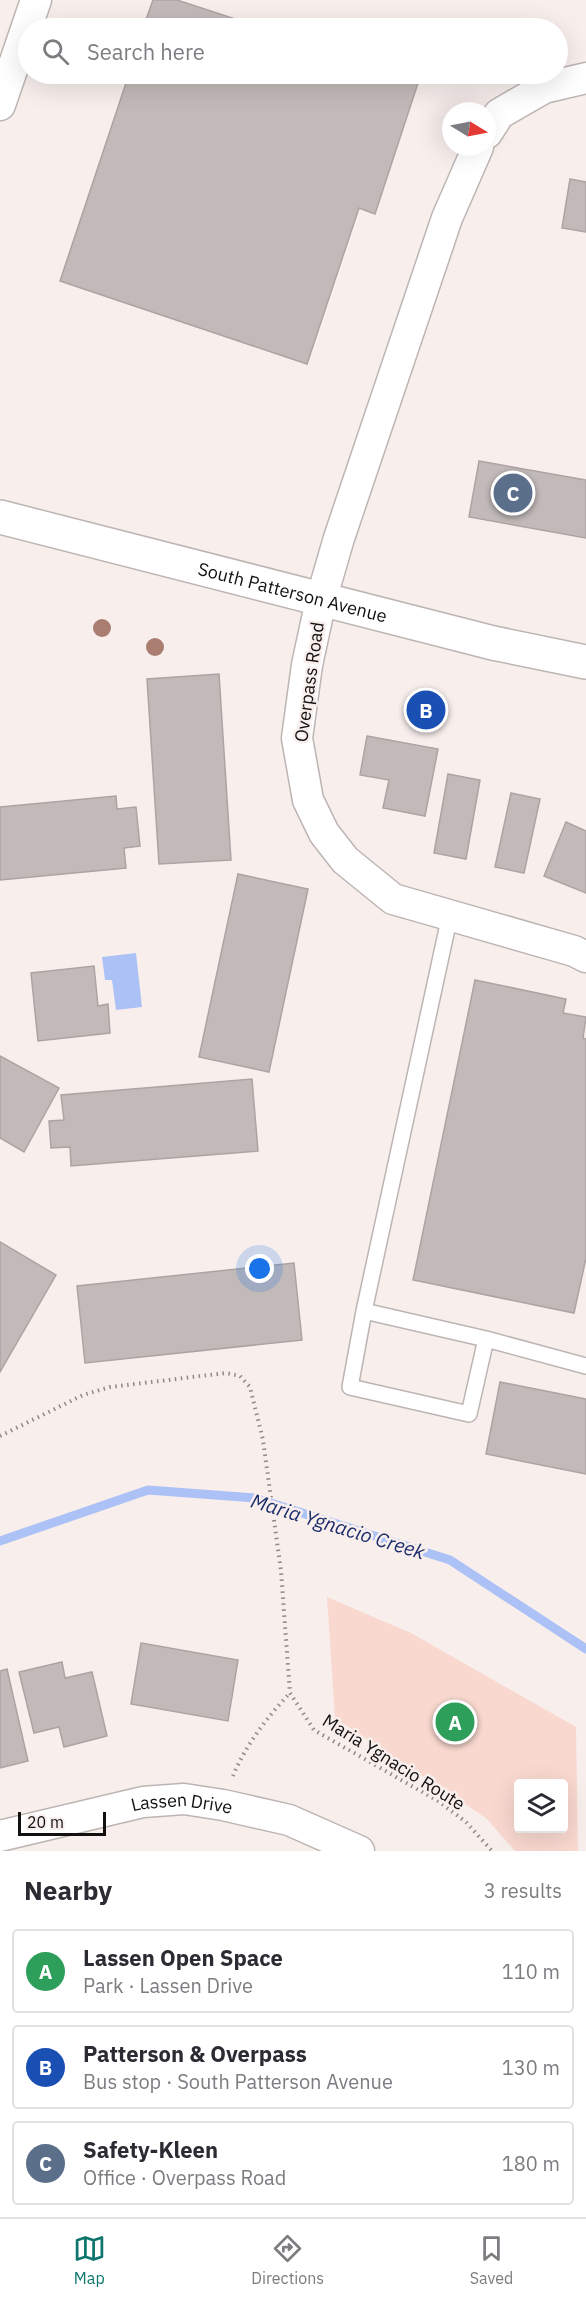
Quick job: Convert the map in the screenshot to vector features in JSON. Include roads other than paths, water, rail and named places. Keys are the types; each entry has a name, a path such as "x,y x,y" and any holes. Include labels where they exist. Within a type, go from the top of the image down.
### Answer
{"main road":[{"name":"South Patterson Avenue","path":"0,517 493,643 586,662"}],"street":[{"path":"30,18 36,0"},
{"path":"0,105 18,52"},
{"path":"568,82 586,78"},
{"path":"496,119 499,114 544,88 561,84"},
{"name":"Overpass Road","path":"474,156 447,218 339,538 321,600 307,665 297,738 308,800 324,833 345,860 393,899 574,951 586,957"},
{"name":"Lassen Drive","path":"0,1836 143,1802 184,1799 223,1804 289,1820 359,1851"}],"lane":[{"path":"450,915 364,1311 350,1387 469,1414 486,1339"},
{"path":"364,1311 486,1339 586,1366"}],"water":[{"path":"136,953 142,1007 116,1010 112,980 105,980 102,957"}],"waterway":[{"name":"Maria Ygnacio Creek","path":"0,1541 148,1490 255,1498 450,1560 586,1649"}],"place":[{"name":"Safety-Kleen","path":"513,493"},
{"name":"Patterson & Overpass","path":"426,710"},
{"name":"Lassen Open Space","path":"455,1722"}]}
